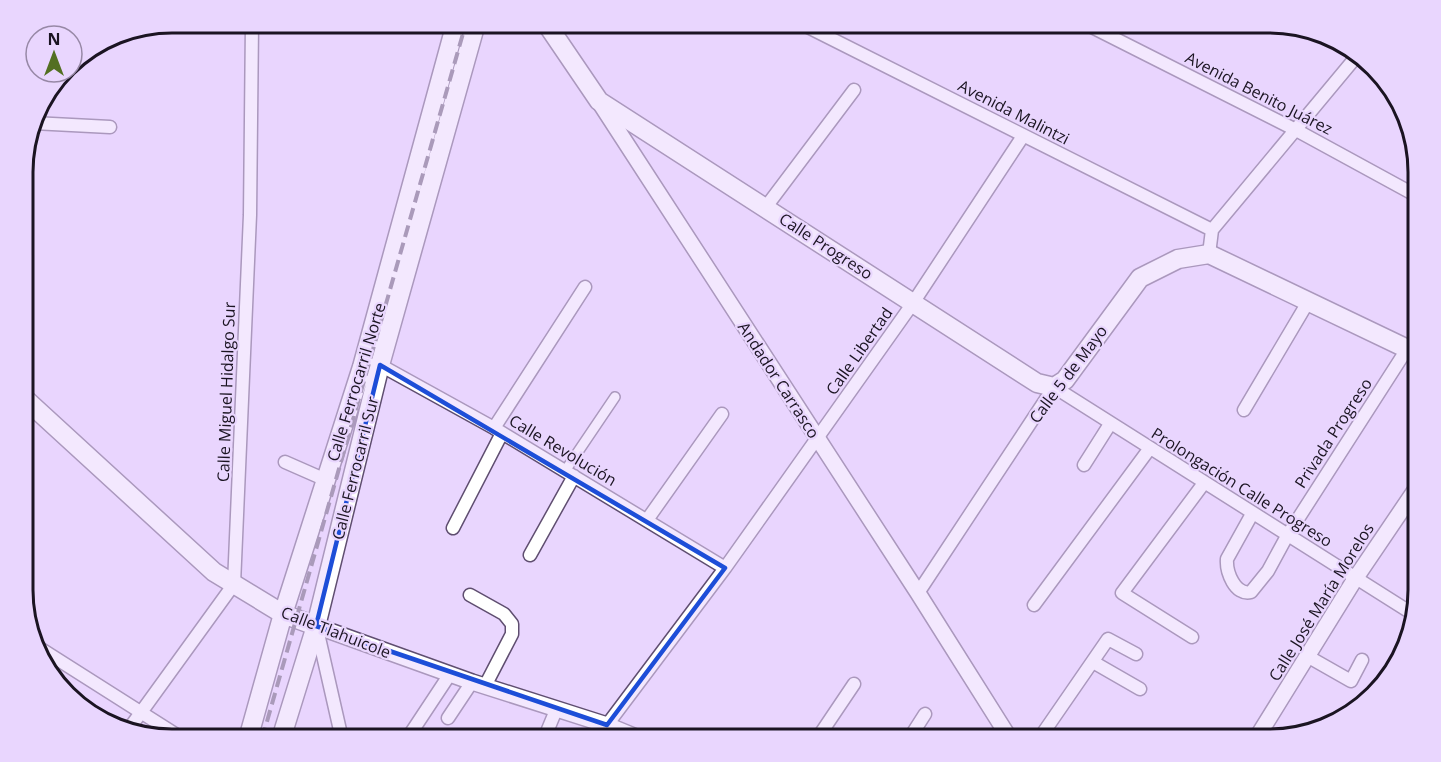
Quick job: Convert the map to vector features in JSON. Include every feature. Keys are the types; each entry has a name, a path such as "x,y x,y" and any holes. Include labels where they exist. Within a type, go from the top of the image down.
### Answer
{"main road":[{"name":"Calle Ferrocarril Norte","path":"251,729 283,614 362,367 453,33"},
{"name":"Calle Ferrocarril Sur","path":"285,729 316,626 380,365 473,33"},
{"name":"Andador Carrasco","path":"553,33 599,101"},
{"name":"Calle Progreso","path":"599,101 1037,383 1054,387"},
{"path":"1209,254 1408,350"},
{"name":"Calle 5 de Mayo","path":"1054,387 1065,380 1140,278 1179,259 1209,254"},
{"name":"Calle Tlahuicole","path":"33,406 214,572 283,614 316,626"}],"street":[{"name":"Calle Miguel Hidalgo Sur","path":"234,584 250,215 252,33"},
{"name":"Avenida Malintzi","path":"822,33 1212,230"},
{"name":"Avenida Benito Juárez","path":"1118,33 1408,191"},
{"path":"1209,254 1212,230 1353,61"},
{"path":"766,207 854,90"},
{"name":"Andador Carrasco","path":"599,101 1004,729"},
{"path":"42,123 110,127"},
{"name":"Calle Libertad","path":"607,725 725,568 817,439 913,303 1023,136"},
{"path":"453,528 498,430 585,288"},
{"path":"1244,410 1308,302"},
{"name":"Privada Progreso","path":"1252,514 1227,559 1228,575 1242,593 1247,594 1268,571 1287,536 1408,358"},
{"name":"Calle Revolución","path":"380,365 498,430 725,568"},
{"name":"Prolongación Calle Progreso","path":"1054,387 1406,611"},
{"name":"Calle 5 de Mayo","path":"918,593 1054,387"},
{"path":"530,555 570,474 615,397"},
{"path":"647,520 722,414"},
{"path":"1084,465 1110,424"},
{"path":"1034,605 1150,448"},
{"path":"285,462 326,480"},
{"path":"1192,637 1122,593 1204,483"},
{"name":"Calle José María Morelos","path":"1262,729 1355,579 1408,501"},
{"path":"133,723 234,584"},
{"path":"448,718 478,684 513,634 512,624 504,614 470,595"},
{"path":"316,626 339,729"},
{"name":"Calle Tlahuicole","path":"316,626 478,684 617,729"},
{"path":"1046,729 1108,639 1136,654"},
{"path":"49,654 166,729"},
{"path":"1307,656 1351,681 1362,660"},
{"path":"1093,662 1140,689"},
{"path":"414,729 450,674"},
{"path":"824,729 854,684"},
{"path":"548,729 556,710"},
{"path":"915,729 925,714"}],"highlighted area":[{"path":"380,365 725,568 607,725 316,626"}],"railway":[{"path":"265,729 463,33"}]}
